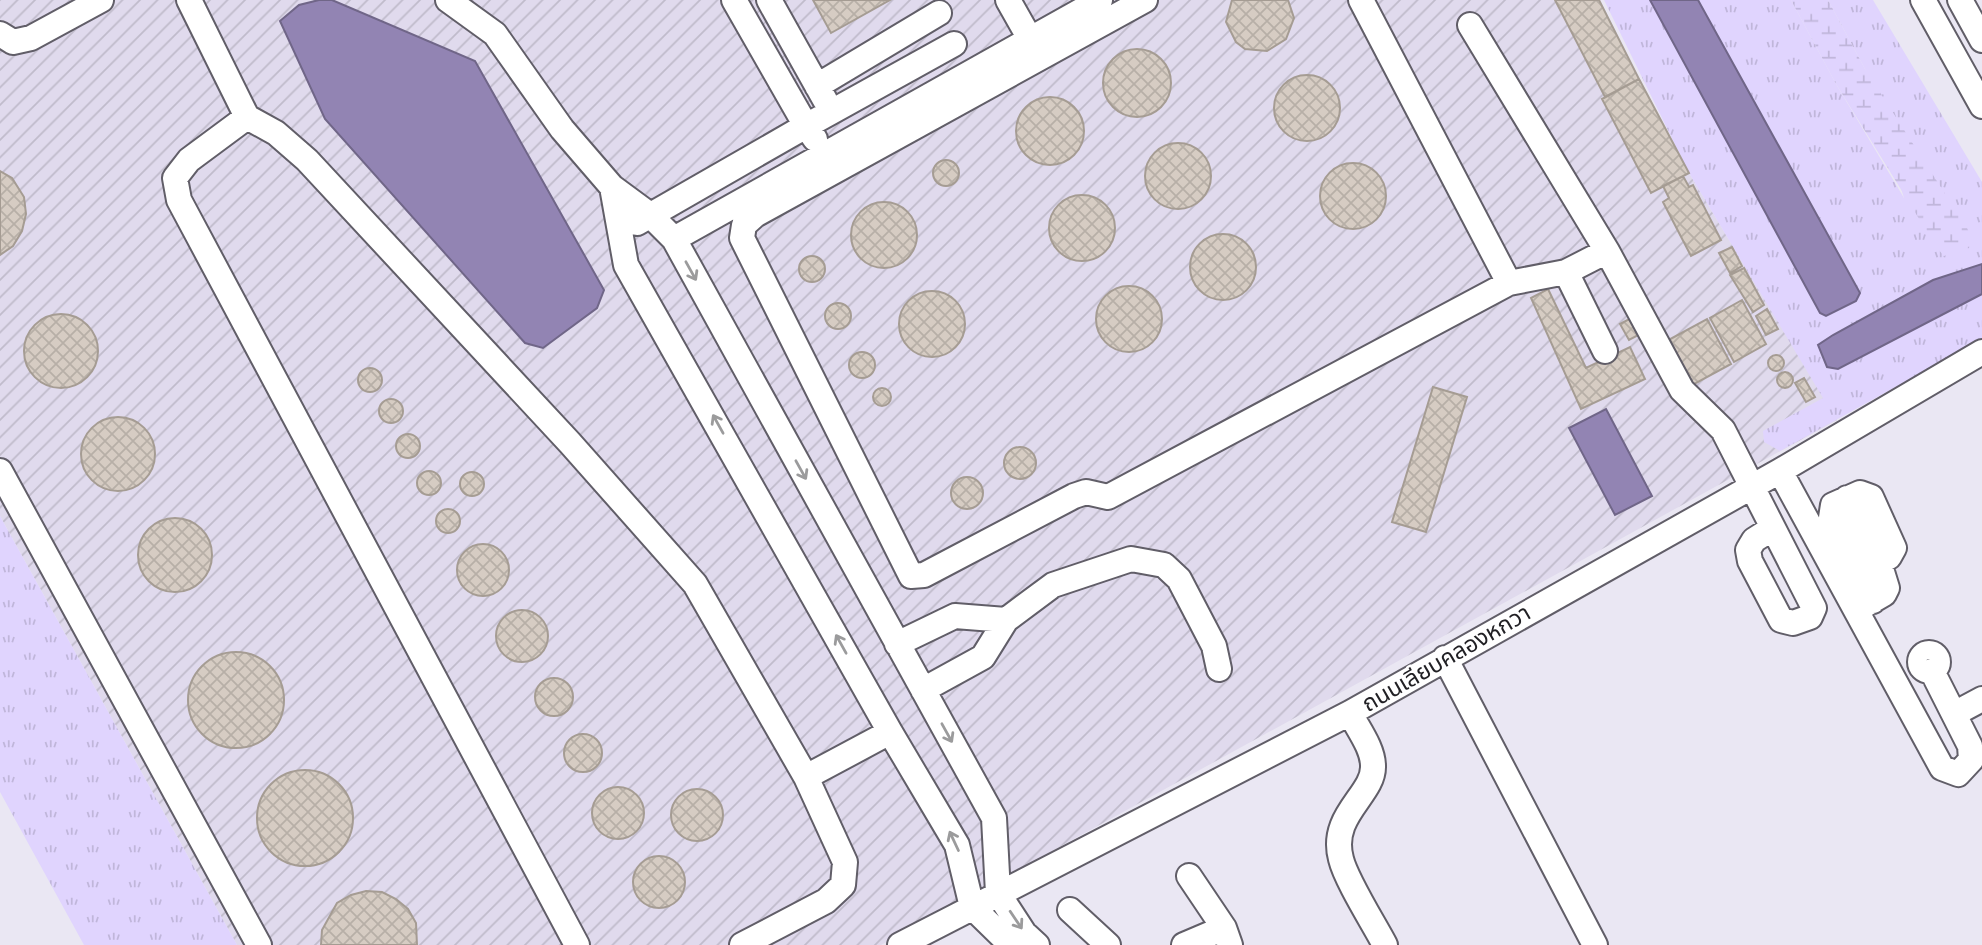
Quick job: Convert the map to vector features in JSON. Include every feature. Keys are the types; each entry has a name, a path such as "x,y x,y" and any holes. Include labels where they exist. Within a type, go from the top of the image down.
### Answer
{"street":[{"path":"0,34 13,42 31,38 101,0"},
{"path":"189,0 247,117 276,132 307,160 570,443 695,584 806,777 845,862 843,885 826,901 742,945"},
{"path":"448,0 495,34 562,130 612,187 650,215 674,239 994,818 998,893 1024,933 1037,945"},
{"path":"734,0 806,126 825,154"},
{"path":"769,0 832,112"},
{"path":"1008,0 1030,39"},
{"path":"674,239 1100,0"},
{"path":"1145,0 755,215 744,225 742,238 911,576 924,575 1074,496 1086,492 1108,497 1509,283 1566,272 1607,251"},
{"path":"1361,0 1509,283"},
{"path":"1923,0 1982,106"},
{"path":"1960,0 1982,40"},
{"path":"817,86 939,13"},
{"path":"1470,25 1607,251 1682,390 1723,430 1773,528"},
{"path":"619,234 954,44"},
{"path":"247,117 189,160 175,178 178,200 577,945"},
{"path":"612,187 626,265 890,732 957,845 972,907 1011,945"},
{"path":"1566,272 1605,351"},
{"name":"ถนนเลียบคลองหกวา","path":"900,945 1350,713 1780,471 1982,352"},
{"path":"0,471 259,945"},
{"path":"1780,471 1865,606"},
{"path":"1865,606 1887,588 1879,562 1889,557 1894,548 1871,497 1860,493 1833,506 1831,518 1865,606 1942,768 1958,774 1971,760 1970,746 1932,671"},
{"path":"923,690 983,657 1006,620 1053,585 1131,559 1164,565 1179,579 1214,646 1219,669"},
{"path":"897,643 955,616 1006,620"},
{"path":"1445,658 1595,945"},
{"path":"1954,714 1982,699"},
{"path":"1350,713 1372,756 1374,770 1345,815 1340,837 1340,859 1385,945"},
{"path":"806,777 890,732"},
{"path":"1184,945 1227,937 1189,876"},
{"path":"1070,910 1108,945"}],"shaded area":[{"path":"0,0 1597,0 1689,173 1837,420 881,945 237,945 0,516"},
{"path":"332,0 475,61 604,290 597,308 543,348 525,343 325,119 280,21 299,5"},
{"path":"1650,0 1698,0 1860,293 1856,301 1826,316 1820,313"},
{"path":"1982,264 1982,294 1838,369 1827,367 1818,345 1833,335 1933,280"},
{"path":"1606,409 1652,496 1615,515 1569,428"}],"green space":[{"path":"1604,0 1650,0 1820,313 1826,316 1860,293 1698,0 1791,0 1836,84 1904,198 1865,69 1828,0 1873,0 1982,182 1982,264 1933,280 1833,335 1838,369 1982,294 1982,339 1780,451 1764,442 1763,431 1823,398 1689,173"},
{"path":"1791,0 1828,0 1865,69 1967,228 1972,239 1969,248 1944,256 1937,248 1836,84"},
{"path":"0,516 237,945 84,945 0,792"}],"building":[{"path":"813,0 890,0 831,33"},
{"path":"1232,0 1288,0 1294,18 1286,39 1267,51 1245,49 1236,42 1226,22"},
{"path":"1555,0 1599,0 1639,79 1605,97"},
{"path":"1137,49 1150,52 1161,59 1168,70 1171,83 1168,96 1161,107 1150,114 1137,117 1124,114 1113,107 1106,96 1103,83 1106,70 1113,59 1124,52"},
{"path":"1300,75 1314,75 1326,80 1335,89 1340,108 1338,121 1331,132 1314,141 1300,141 1288,136 1279,127 1274,115 1274,101 1279,89 1288,80"},
{"path":"1639,79 1689,173 1651,193 1602,99"},
{"path":"1050,97 1063,100 1074,107 1081,118 1084,131 1081,144 1074,155 1063,162 1050,165 1037,162 1026,155 1019,144 1016,131 1019,118 1026,107 1037,100"},
{"path":"1171,143 1185,143 1197,148 1206,157 1211,176 1209,189 1202,200 1185,209 1171,209 1159,204 1150,195 1145,183 1145,169 1150,157 1159,148"},
{"path":"946,160 955,164 959,173 955,182 946,186 937,182 933,173 937,164"},
{"path":"1346,163 1360,163 1372,168 1381,177 1386,196 1384,209 1377,220 1360,229 1346,229 1334,224 1325,215 1320,203 1320,189 1325,177 1334,168"},
{"path":"0,171 12,178 24,197 26,214 22,231 13,246 0,255"},
{"path":"1683,176 1689,187 1693,185 1721,240 1691,256 1663,202 1669,198 1663,186"},
{"path":"1075,195 1089,195 1101,200 1110,209 1115,228 1113,241 1106,252 1089,261 1075,261 1063,256 1054,247 1049,235 1049,221 1054,209 1063,200"},
{"path":"877,202 891,202 903,207 912,216 917,235 915,248 908,259 891,268 877,268 865,263 856,254 851,242 851,228 856,216 865,207"},
{"path":"1216,234 1230,234 1242,239 1251,248 1256,267 1254,280 1247,291 1230,300 1216,300 1204,295 1195,286 1190,274 1190,260 1195,248 1204,239"},
{"path":"1732,247 1742,266 1730,273 1719,253"},
{"path":"812,256 821,260 825,269 821,278 812,282 803,278 799,269 803,260"},
{"path":"1744,268 1764,305 1753,312 1730,275"},
{"path":"1122,286 1136,286 1148,291 1157,300 1162,319 1160,332 1153,343 1136,352 1122,352 1110,347 1101,338 1096,326 1096,312 1101,300 1110,291"},
{"path":"1548,289 1586,368 1630,347 1645,379 1581,409 1531,298"},
{"path":"925,291 939,291 951,296 960,305 965,324 963,337 956,348 939,357 925,357 913,352 904,343 899,331 899,317 904,305 913,296"},
{"path":"1742,300 1766,344 1734,362 1710,318"},
{"path":"838,303 847,307 851,316 847,325 838,329 829,325 825,316 829,307"},
{"path":"1767,309 1778,329 1766,335 1756,316"},
{"path":"61,314 82,320 92,330 98,351 92,372 82,382 61,388 40,382 30,372 24,351 30,330 40,320"},
{"path":"1633,317 1642,333 1629,340 1620,324"},
{"path":"1707,319 1731,364 1687,388 1663,343"},
{"path":"862,352 871,356 875,365 871,374 862,378 853,374 849,365 853,356"},
{"path":"1776,355 1782,357 1782,369 1776,371 1770,369 1768,363 1770,357"},
{"path":"370,368 378,372 382,380 378,388 370,392 362,388 358,380 362,372"},
{"path":"1785,372 1791,374 1791,386 1785,388 1779,386 1777,380 1779,374"},
{"path":"1804,378 1815,397 1806,402 1795,383"},
{"path":"1433,387 1467,397 1426,532 1392,522"},
{"path":"882,388 889,390 889,404 882,406 875,404 873,397 875,390"},
{"path":"391,399 399,403 403,411 399,419 391,423 383,419 379,411 383,403"},
{"path":"118,417 139,423 149,433 155,454 149,475 139,485 118,491 97,485 87,475 81,454 87,433 97,423"},
{"path":"408,434 417,437 420,446 417,455 408,458 399,455 396,446 399,437"},
{"path":"1020,447 1031,452 1036,463 1031,474 1020,479 1009,474 1004,463 1009,452"},
{"path":"429,471 438,474 441,483 438,492 429,495 420,492 417,483 420,474"},
{"path":"472,472 481,475 484,484 481,493 472,496 463,493 460,484 463,475"},
{"path":"967,477 978,482 983,493 978,504 967,509 956,504 951,493 956,482"},
{"path":"448,509 457,512 460,521 457,530 448,533 439,530 436,521 439,512"},
{"path":"175,518 196,524 206,534 212,555 206,576 196,586 175,592 154,586 144,576 138,555 144,534 154,524"},
{"path":"483,544 493,546 501,552 507,560 507,580 501,588 493,594 483,596 473,594 465,588 459,580 457,570 459,560 465,552 473,546"},
{"path":"522,610 532,612 540,618 546,626 546,646 540,654 532,660 522,662 512,660 504,654 498,646 496,636 498,626 504,618 512,612"},
{"path":"236,652 254,655 270,666 281,682 284,700 281,718 270,734 254,745 236,748 218,745 202,734 191,718 188,700 191,682 202,666 218,655"},
{"path":"554,678 567,684 573,697 567,710 554,716 541,710 535,697 541,684"},
{"path":"583,734 596,740 602,753 596,766 583,772 570,766 564,753 570,740"},
{"path":"305,770 323,774 339,784 349,800 353,818 349,836 339,852 323,862 305,866 287,862 271,852 261,836 257,818 261,800 271,784 287,774"},
{"path":"618,787 628,789 636,795 642,803 642,823 636,831 628,837 618,839 608,837 600,831 594,823 592,813 594,803 600,795 608,789"},
{"path":"697,789 707,791 715,797 721,805 721,825 715,833 707,839 697,841 687,839 679,833 673,825 671,815 673,805 679,797 687,791"},
{"path":"659,856 669,858 677,864 683,872 683,892 677,900 669,906 659,908 649,906 641,900 635,892 633,882 635,872 641,864 649,858"},
{"path":"366,891 382,892 408,909 416,923 417,945 321,945 322,930 337,903"}]}
